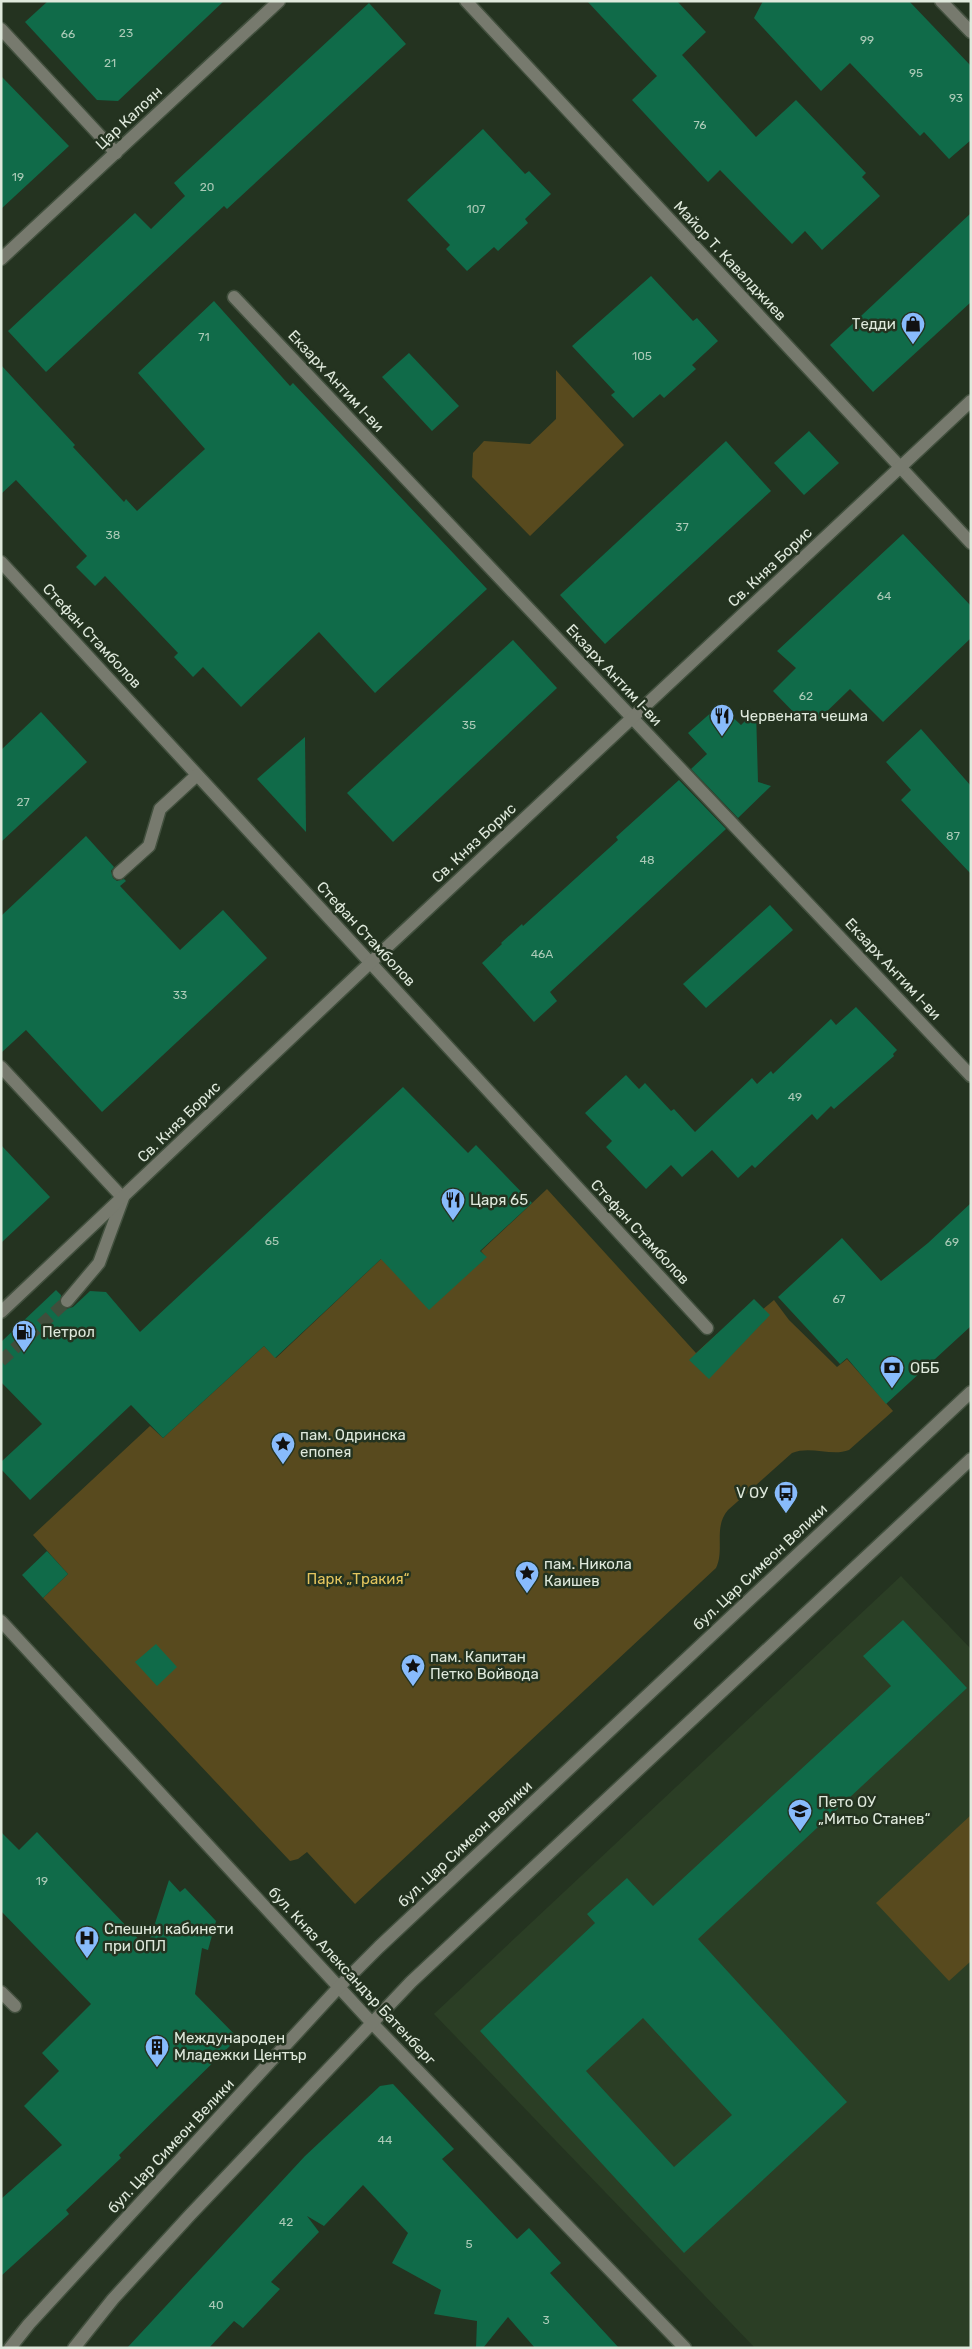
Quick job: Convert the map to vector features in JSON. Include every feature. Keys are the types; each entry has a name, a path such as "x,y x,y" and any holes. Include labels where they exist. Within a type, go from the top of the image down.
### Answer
{"street":[{"name":"Цар Калоян","path":"1,258 279,1"},
{"name":"Майор Т. Кавалджиев","path":"466,1 971,543"},
{"path":"941,1 971,32"},
{"path":"1,29 116,153"},
{"name":"Екзарх Антим I-ви","path":"234,297 971,1076"},
{"name":"Св. Княз Борис","path":"1,1312 370,963 971,401"},
{"name":"Стефан Стамболов","path":"1,562 707,1328"},
{"path":"119,873 149,846 160,808 197,775"},
{"path":"1,1067 123,1198 99,1264 66,1301"},
{"name":"бул. Цар Симеон Велики","path":"10,2348 29,2324 339,1987 379,1947 971,1392"},
{"path":"74,2348 113,2299 190,2215 411,1982 971,1459"},
{"name":"бул. Княз Александър Батенберг","path":"1,1621 371,2022 685,2348"},
{"path":"1,1992 15,2006"}],"shaded area":[{"name":"Пето ОУ „Митьо Станев“","path":"901,1576 971,1649 971,2348 755,2348 434,2014"}],"green space":[{"path":"556,370 624,445 530,536 472,477 473,453 484,441 530,444 556,419"},
{"name":"Парк „Тракия“","path":"547,1189 696,1353 717,1334 724,1342 774,1300 789,1320 837,1367 847,1359 893,1411 849,1450 835,1452 806,1450 792,1453 728,1510 721,1524 720,1554 716,1568 355,1904 307,1852 298,1859 290,1861 43,1598 68,1574 33,1535 150,1426 163,1438 264,1346 276,1358 381,1259 486,1257 481,1251"},
{"path":"971,1815 971,1961 949,1981 876,1903"}],"building":[{"path":"48,1 224,1 118,101 97,100 25,22"},
{"path":"587,1 677,1 706,32 682,55 756,137 796,100 866,173 862,177 880,196 822,250 805,231 792,244 720,170 708,182 632,100 657,76"},
{"path":"763,1 909,1 971,66 971,140 949,159 924,132 920,136 850,63 821,91 754,18"},
{"path":"369,3 406,44 227,209 224,206 46,372 8,331 135,213 151,229 185,196 174,183"},
{"path":"1,76 69,146 1,209"},
{"path":"483,129 525,174 529,171 551,194 525,219 528,223 498,251 494,247 467,271 446,249 450,245 407,200"},
{"path":"971,213 971,302 873,392 830,345"},
{"path":"651,276 693,321 697,318 718,341 692,365 696,369 664,398 660,394 633,418 611,395 615,392 572,346"},
{"path":"214,301 290,386 293,383 487,589 375,693 319,632 241,707 203,667 193,677 174,657 178,653 105,576 95,586 76,567 87,556 16,480 1,494 1,365 75,445 73,447 124,502 126,499 137,511 205,449 138,373"},
{"path":"409,353 459,406 432,431 382,377"},
{"path":"809,431 839,463 804,495 774,463"},
{"path":"726,441 771,491 605,644 560,595"},
{"path":"903,534 971,606 971,638 883,722 850,689 817,721 812,716 804,723 773,691 796,668 777,651"},
{"path":"513,640 557,688 393,842 347,793"},
{"path":"714,710 721,718 727,712 741,725 756,710 758,782 771,786 738,818 691,769 707,754 688,733"},
{"path":"41,712 87,762 1,842 1,750"},
{"path":"921,729 971,786 971,874 901,800 911,790 886,762"},
{"path":"305,737 306,832 257,779"},
{"path":"679,780 726,829 550,992 557,1001 534,1022 482,963 522,924 523,926 618,840 616,837"},
{"path":"86,836 114,867 111,871 113,878 117,881 124,879 126,881 120,886 180,950 223,910 267,958 102,1112 26,1030 1,1053 1,916"},
{"path":"770,905 793,930 706,1008 683,984"},
{"path":"856,1007 897,1050 893,1054 894,1056 834,1109 831,1106 817,1120 812,1114 755,1168 752,1165 738,1178 712,1150 682,1177 671,1165 646,1189 606,1147 612,1141 585,1113 626,1075 639,1089 645,1083 671,1111 674,1109 695,1132 752,1078 757,1084 771,1071 773,1074 831,1019 836,1025"},
{"path":"403,1087 468,1153 476,1145 532,1203 480,1251 487,1257 429,1310 381,1259 275,1358 264,1346 163,1438 131,1405 30,1500 1,1469 1,1462 42,1424 1,1382 1,1342 56,1290 61,1295 60,1304 66,1309 73,1307 90,1291 106,1292 140,1332"},
{"path":"1,1145 50,1197 1,1243"},
{"path":"971,1203 971,1326 886,1404 847,1358 840,1364 778,1297 842,1238 881,1281 928,1243"},
{"path":"754,1299 770,1315 709,1379 689,1360"},
{"path":"47,1551 68,1574 43,1598 22,1575"},
{"path":"903,1620 967,1688 698,1939 847,2102 684,2253 480,2031 595,1923 587,1914 627,1878 653,1906 891,1686 863,1656","holes":["643,2018 732,2115 674,2167 586,2071"]},
{"path":"156,1644 177,1667 157,1686 135,1662"},
{"path":"1,1832 19,1850 37,1832 147,1948 169,1880 180,1892 185,1888 216,1921 208,1950 202,1948 195,1994 238,2038 119,2155 121,2158 66,2210 69,2214 1,2276 1,2199 62,2145 24,2106 59,2071 42,2053 91,2004 1,1911"},
{"path":"393,2084 454,2149 442,2159 517,2239 529,2228 561,2263 550,2273 619,2348 535,2348 508,2317 483,2348 476,2348 477,2321 434,2314 441,2290 392,2263 408,2233 363,2185 324,2226 307,2216 319,2232 271,2282 280,2289 243,2328 234,2321 209,2348 127,2348 305,2156 380,2086"}],"tunnel":[{"path":"1,1361 67,1301"}],"place":[{"name":"Тедди","path":"913,345"},
{"name":"Червената чешма","path":"722,737"},
{"name":"Царя 65","path":"453,1221"},
{"name":"Петрол","path":"24,1353"},
{"name":"ОББ","path":"892,1389"},
{"name":"пам. Одринска епопея","path":"283,1465"},
{"name":"V ОУ","path":"786,1514"},
{"name":"пам. Никола Каишев","path":"527,1594"},
{"name":"пам. Капитан Петко Войвода","path":"413,1687"},
{"name":"Пето ОУ „Митьо Станев“","path":"800,1832"},
{"name":"Спешни кабинети при ОПЛ","path":"87,1959"},
{"name":"Международен Младежки Център","path":"157,2068"}]}
